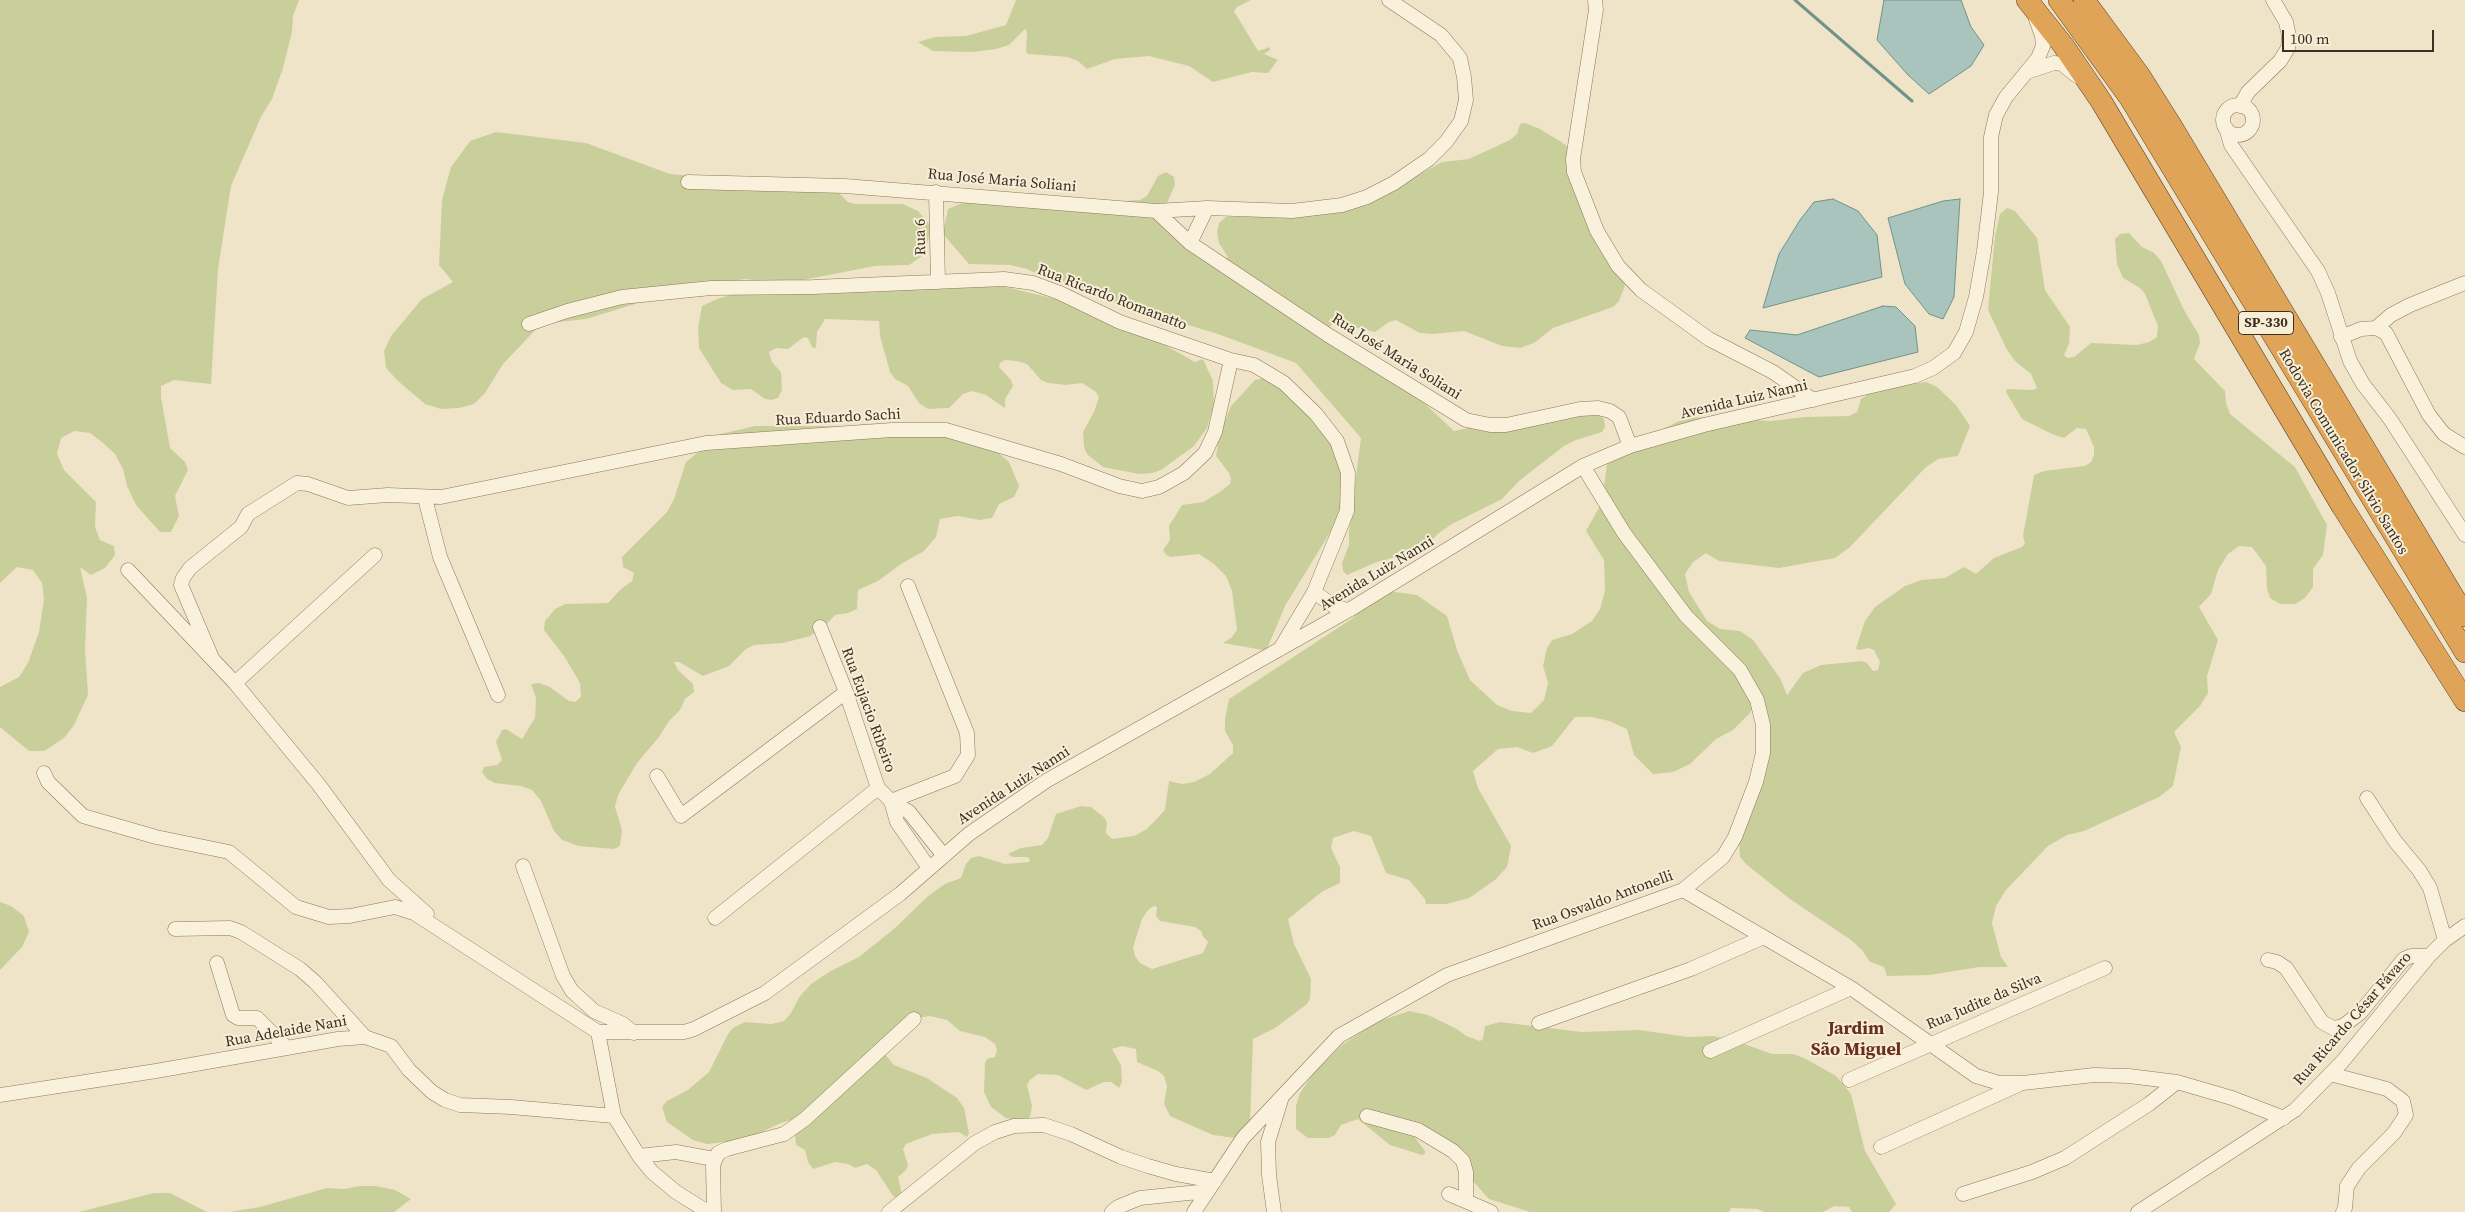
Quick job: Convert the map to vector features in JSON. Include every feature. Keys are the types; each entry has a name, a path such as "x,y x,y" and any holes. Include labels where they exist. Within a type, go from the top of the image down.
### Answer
{"highway":[{"path":"2027,0 2063,45 2101,101 2342,506 2465,702"},
{"name":"Rodovia Comunicador Silvio Santos","path":"2060,0 2130,98 2465,652"},
{"name":"Rodovia Comunicador Silvio Santos","path":"2084,0 2140,76 2169,122 2465,616"}],"street":[{"name":"Rua José Maria Soliani","path":"688,182 845,186 1156,211 1207,208 1292,211 1342,205 1367,197 1394,183 1429,159 1446,142 1461,121 1466,100 1460,58 1441,35 1389,0"},
{"path":"1595,0 1596,10 1573,159 1577,181 1597,231 1618,266 1641,290 1709,339 1773,372 1813,400"},
{"name":"Avenida Luiz Nanni","path":"598,1032 684,1032 694,1029 764,993 900,894 968,834 1046,780 1317,629 1583,466 1630,446 1704,425 1914,376 1933,368 1954,352 1966,332 1976,297 1991,192 1991,137 1996,115 2006,98 2038,58 2043,46 2038,24 2027,0"},
{"path":"2240,106 2253,88 2280,61 2288,48 2289,36 2286,22 2274,0"},
{"path":"2026,73 2054,63 2062,64 2101,101"},
{"path":"2243,160 2248,132 2253,118 2249,110 2240,106 2231,108 2225,114 2226,128 2232,145 2318,271 2328,293 2350,361 2363,384 2390,419 2465,536"},
{"path":"2226,128 2233,134 2238,135 2248,132"},
{"name":"Rua 6","path":"936,192 938,282"},
{"path":"1190,242 1207,208"},
{"name":"Rua José Maria Soliani","path":"1156,211 1190,242 1328,335 1466,420 1490,425 1506,425 1580,409 1598,408 1610,411 1619,417 1630,446"},
{"name":"Rua Ricardo Romanatto","path":"529,324 567,311 622,297 711,288 1004,279 1034,283 1060,293 1120,322 1231,360 1254,365 1284,383 1316,414 1337,441 1348,473 1347,511 1314,592 1279,650"},
{"path":"2376,328 2391,315 2410,305 2465,283"},
{"path":"2341,337 2361,329 2376,328 2386,333 2394,344 2408,378 2429,415 2444,434 2465,447"},
{"name":"Rua Eduardo Sachi","path":"212,658 181,585 183,578 190,568 241,527 248,514 292,484 308,484 340,496 388,495 425,498 474,491 706,443 892,430 946,430 1061,464 1119,486 1142,491 1159,487 1184,473 1206,453 1215,432 1231,360"},
{"name":"Rua Osvaldo Antonelli","path":"1194,1212 1243,1138 1339,1036 1447,975 1683,890 1723,857 1735,837 1756,782 1763,753 1761,717 1757,700 1740,670 1686,616 1624,533 1583,466"},
{"path":"425,498 440,557 498,695"},
{"path":"235,683 375,555"},
{"path":"128,570 235,683 319,785 389,880 433,919 442,932"},
{"path":"891,801 955,776 968,755 967,733 908,586"},
{"path":"1314,592 1335,607 1349,610"},
{"path":"1302,611 1317,629"},
{"name":"Rua Eujacio Ribeiro","path":"820,627 846,692 878,788 891,801 909,812 944,856"},
{"path":"657,776 680,816 846,692"},
{"path":"44,773 48,782 83,816 156,837 229,852 296,907 330,917 350,916 395,908 404,909 598,1032 614,1116 639,1156 652,1172 676,1192 708,1212"},
{"path":"715,918 878,788"},
{"path":"2367,798 2395,841 2419,870 2430,888 2444,940"},
{"name":"Rua Eujacio Ribeiro","path":"891,801 897,822 929,868"},
{"path":"523,866 563,976 572,991 594,1011 624,1024 634,1033"},
{"path":"1683,890 1851,988 1976,1076 1999,1082 2023,1083 2094,1075 2128,1076 2177,1082 2232,1098 2284,1118"},
{"name":"Rua Ricardo César Fávaro","path":"2138,1212 2212,1162 2284,1118 2330,1074 2444,940 2465,926"},
{"path":"175,929 230,928 241,932 308,975 365,1037"},
{"path":"1539,1024 1691,969 1764,938"},
{"path":"2268,960 2277,962 2286,968 2322,1022 2333,1028 2344,1026 2360,1013 2404,958 2429,956"},
{"path":"217,963 233,1015 238,1018 257,1018 287,1048"},
{"name":"Rua Judite da Silva","path":"1849,1080 2105,968"},
{"path":"1710,1051 1851,988"},
{"path":"714,1159 726,1149 784,1134 805,1120 914,1019"},
{"name":"Rua Adelaide Nani","path":"0,1095 365,1037 391,1046 419,1080 445,1100 460,1105 510,1107 614,1116"},
{"path":"2330,1074 2387,1089 2404,1101 2406,1115 2394,1133 2355,1174 2347,1186 2343,1212"},
{"path":"1963,1194 2014,1179 2065,1158 2150,1104 2177,1082"},
{"path":"1881,1147 2023,1083"},
{"path":"1274,1212 1268,1175 1268,1142 1282,1097"},
{"path":"1367,1116 1418,1130 1453,1151 1463,1161 1466,1172 1466,1201"},
{"path":"889,1212 975,1143 994,1132 1014,1126 1044,1125 1071,1134 1121,1157 1211,1186"},
{"path":"1243,1138 1268,1142"},
{"path":"639,1156 676,1152 714,1159"},
{"path":"714,1159 714,1212"},
{"path":"1112,1212 1118,1207 1140,1198 1211,1186"},
{"path":"1449,1194 1491,1212"}],"green space":[{"path":"0,0 299,0 293,16 292,32 283,68 272,99 261,117 231,186 218,269 211,384 174,380 161,386 161,397 170,448 185,462 188,470 175,496 179,516 171,532 160,532 136,505 127,486 123,469 115,454 103,443 90,433 74,431 61,438 57,454 64,470 96,502 95,527 100,540 114,546 115,555 105,568 91,575 80,567 87,598 85,649 88,695 74,725 64,738 44,751 29,751 0,727 0,687 19,677 28,663 39,632 44,599 42,583 33,570 17,567 0,583"},
{"path":"1016,0 1251,0 1237,7 1234,11 1258,51 1270,47 1270,50 1264,54 1278,60 1268,73 1252,72 1213,82 1189,66 1149,56 1115,59 1087,69 1078,61 1068,57 1028,54 1026,51 1027,32 1025,29 1009,45 996,49 972,52 933,51 918,42 935,37 966,36 1006,25"},
{"path":"1525,123 1540,129 1566,145 1620,269 1625,286 1619,301 1613,307 1553,328 1534,343 1520,348 1502,346 1464,331 1434,334 1420,333 1396,320 1389,322 1375,332 1341,324 1330,326 1333,332 1403,383 1454,431 1489,424 1503,419 1597,414 1604,419 1605,427 1602,432 1564,446 1519,481 1502,499 1452,524 1439,533 1426,546 1411,553 1377,562 1347,575 1343,571 1342,563 1349,545 1349,531 1361,438 1296,363 1218,334 1175,321 1161,319 1047,279 1027,269 1010,265 969,264 943,234 948,209 967,201 1065,205 1140,200 1147,196 1158,176 1166,172 1174,177 1175,185 1167,203 1168,213 1187,234 1211,252 1226,258 1228,257 1219,243 1217,232 1219,223 1226,217 1303,215 1388,192 1442,162 1469,159 1510,140 1517,134 1520,124"},
{"path":"496,132 586,143 670,174 826,189 839,193 848,202 855,204 903,204 918,211 931,226 928,241 922,256 909,265 875,266 787,283 744,279 661,296 586,319 541,324 503,364 485,393 474,404 459,408 441,409 425,404 398,381 386,368 384,351 391,336 422,299 453,282 439,265 442,200 451,167 470,141"},
{"path":"2007,208 2015,211 2037,238 2045,290 2070,327 2069,344 2064,355 2067,358 2074,357 2091,343 2137,345 2149,342 2157,337 2158,326 2145,294 2140,288 2123,278 2117,264 2115,239 2120,234 2129,233 2142,247 2154,253 2161,261 2184,310 2199,335 2200,343 2194,359 2225,391 2226,403 2230,414 2295,467 2327,525 2323,555 2313,569 2313,587 2305,598 2295,604 2280,604 2270,598 2267,589 2266,566 2252,547 2239,546 2228,554 2218,570 2211,594 2199,607 2218,640 2207,676 2208,693 2200,706 2174,732 2181,747 2173,786 2159,797 2084,831 2067,835 2048,846 2006,890 1996,906 1992,923 2001,957 2008,967 1979,967 1930,975 1887,976 1884,967 1870,962 1862,950 1851,940 1790,899 1747,865 1740,857 1739,841 1753,810 1760,770 1759,699 1750,713 1733,730 1716,739 1690,764 1673,772 1653,774 1634,755 1627,729 1609,721 1592,717 1575,717 1552,746 1533,753 1517,747 1498,749 1473,771 1478,788 1511,846 1507,867 1495,880 1469,898 1447,904 1426,904 1425,899 1409,880 1386,873 1371,836 1354,831 1333,838 1331,848 1340,867 1340,883 1323,891 1288,919 1294,944 1311,979 1310,999 1307,1004 1275,1028 1253,1039 1250,1123 1235,1138 1213,1135 1170,1116 1164,1104 1167,1086 1164,1076 1158,1071 1137,1062 1136,1049 1122,1046 1112,1049 1121,1065 1122,1082 1119,1088 1111,1082 1104,1082 1086,1090 1058,1075 1038,1074 1027,1085 1032,1106 1030,1117 1022,1121 1006,1118 991,1107 984,1092 985,1063 987,1059 995,1057 997,1050 995,1044 985,1037 960,1031 947,1020 930,1016 917,1018 885,1054 894,1065 927,1078 957,1098 964,1108 969,1133 967,1137 959,1132 932,1134 906,1144 903,1149 908,1165 906,1170 898,1177 902,1195 899,1199 893,1196 876,1170 867,1164 855,1168 848,1164 835,1162 813,1169 808,1162 805,1150 796,1145 794,1124 791,1120 744,1140 707,1144 693,1140 667,1122 662,1107 667,1101 688,1090 709,1072 728,1034 733,1028 745,1022 771,1024 784,1021 791,1013 800,996 811,984 829,972 859,957 895,928 928,896 945,884 961,878 966,864 971,858 979,856 1005,864 1029,862 1030,859 1027,857 1013,857 1008,854 1021,848 1042,845 1048,838 1056,814 1081,806 1091,807 1105,818 1107,823 1106,833 1112,839 1134,836 1147,829 1165,810 1169,781 1182,784 1194,782 1210,774 1233,753 1233,745 1225,731 1229,699 1353,618 1380,590 1417,595 1447,616 1457,650 1470,680 1497,705 1512,711 1531,713 1544,700 1548,683 1543,666 1547,648 1552,640 1572,634 1592,621 1600,609 1605,591 1604,560 1586,531 1602,502 1607,464 1612,453 1688,417 1771,421 1804,417 1849,416 1857,412 1861,399 1870,393 1887,388 1926,382 1937,387 1956,405 1970,426 1958,456 1938,459 1925,468 1850,547 1835,558 1779,568 1719,561 1706,553 1693,562 1685,574 1689,592 1707,621 1720,629 1740,631 1753,640 1780,678 1787,695 1803,673 1821,665 1862,661 1867,663 1873,671 1878,670 1880,662 1874,650 1869,648 1858,650 1856,648 1865,621 1875,607 1905,586 1921,580 1945,578 1964,567 1976,574 1994,558 2022,547 2025,544 2023,536 2034,475 2044,471 2085,466 2091,462 2094,455 2094,447 2086,429 2077,428 2064,438 2052,434 2022,419 2006,392 2007,389 2033,390 2037,388 2031,374 2015,361 2006,348 1988,310 1995,236 2000,214","holes":["1154,906 1157,907 1156,916 1160,921 1195,927 1202,932 1202,935 1208,942 1203,953 1152,969 1140,963 1135,956 1133,947 1142,919 1148,910"]},
{"path":"989,283 1060,300 1154,339 1195,362 1203,359 1213,381 1214,403 1207,428 1194,446 1161,470 1152,473 1139,474 1103,467 1087,454 1084,447 1083,432 1094,412 1099,397 1096,392 1082,383 1066,385 1048,383 1041,380 1027,364 1017,361 1005,360 1000,363 999,367 1011,380 1013,386 1005,399 1005,408 986,395 972,391 963,394 949,408 928,409 919,403 908,386 895,379 890,372 880,336 879,321 825,319 817,332 816,348 812,347 808,338 804,337 788,349 776,348 769,352 772,362 781,372 782,390 778,398 771,400 765,399 751,389 733,390 721,383 699,348 698,328 702,306 738,293"},
{"path":"1264,378 1275,382 1323,420 1345,484 1339,518 1285,606 1267,649 1263,650 1223,643 1231,638 1237,630 1232,591 1226,576 1214,564 1199,554 1171,557 1166,555 1163,550 1170,540 1169,526 1182,505 1203,502 1230,484 1229,473 1216,456 1219,436 1231,406 1255,380"},
{"path":"862,424 889,429 982,439 1009,462 1019,486 1014,497 999,504 992,518 979,520 958,516 940,519 936,537 924,551 901,564 878,581 858,590 857,609 835,615 825,626 810,636 783,643 754,645 746,649 729,666 703,676 679,662 674,662 678,670 693,684 694,692 685,699 680,710 669,721 659,737 637,763 618,795 615,807 622,830 620,846 614,849 579,846 562,840 554,831 541,801 532,790 521,786 495,783 487,779 482,772 484,767 497,765 502,760 496,742 502,730 506,729 522,739 535,718 536,698 531,684 539,683 550,687 569,701 575,702 581,697 580,683 564,656 544,630 545,621 555,609 565,604 608,603 621,589 632,581 634,573 623,567 622,557 667,512 674,499 686,462 721,434 755,426 855,426"},
{"path":"0,902 11,906 24,916 29,932 22,947 0,970"},
{"path":"1409,1011 1428,1015 1457,1029 1466,1036 1480,1041 1483,1039 1485,1026 1500,1022 1582,1032 1639,1030 1688,1037 1713,1036 1736,1041 1772,1054 1793,1054 1806,1059 1836,1076 1851,1094 1865,1151 1896,1204 1889,1212 1852,1212 1849,1207 1834,1206 1823,1212 1764,1212 1757,1209 1731,1208 1729,1212 1530,1212 1489,1199 1447,1152 1413,1135 1425,1151 1425,1154 1422,1155 1390,1145 1358,1119 1341,1125 1335,1135 1329,1138 1308,1138 1296,1129 1296,1106 1300,1093 1313,1074 1342,1045 1376,1022"},
{"path":"376,1186 395,1190 411,1199 394,1212 229,1212 260,1207 327,1188 344,1189"},
{"path":"154,1193 170,1193 207,1212 79,1212"}],"water":[{"path":"1884,0 1961,0 1971,27 1984,45 1971,66 1929,94 1908,75 1877,40"},
{"path":"1833,199 1858,211 1877,235 1882,277 1763,308 1779,254 1800,220 1814,202"},
{"path":"1960,199 1954,297 1943,319 1929,314 1905,284 1888,218 1943,201"},
{"path":"1883,306 1896,307 1915,326 1918,352 1819,377 1745,338 1750,330 1797,335"}],"waterway":[{"path":"1795,0 1912,101"}],"district":[{"name":"Jardim São Miguel","path":"1856,1039"}]}
